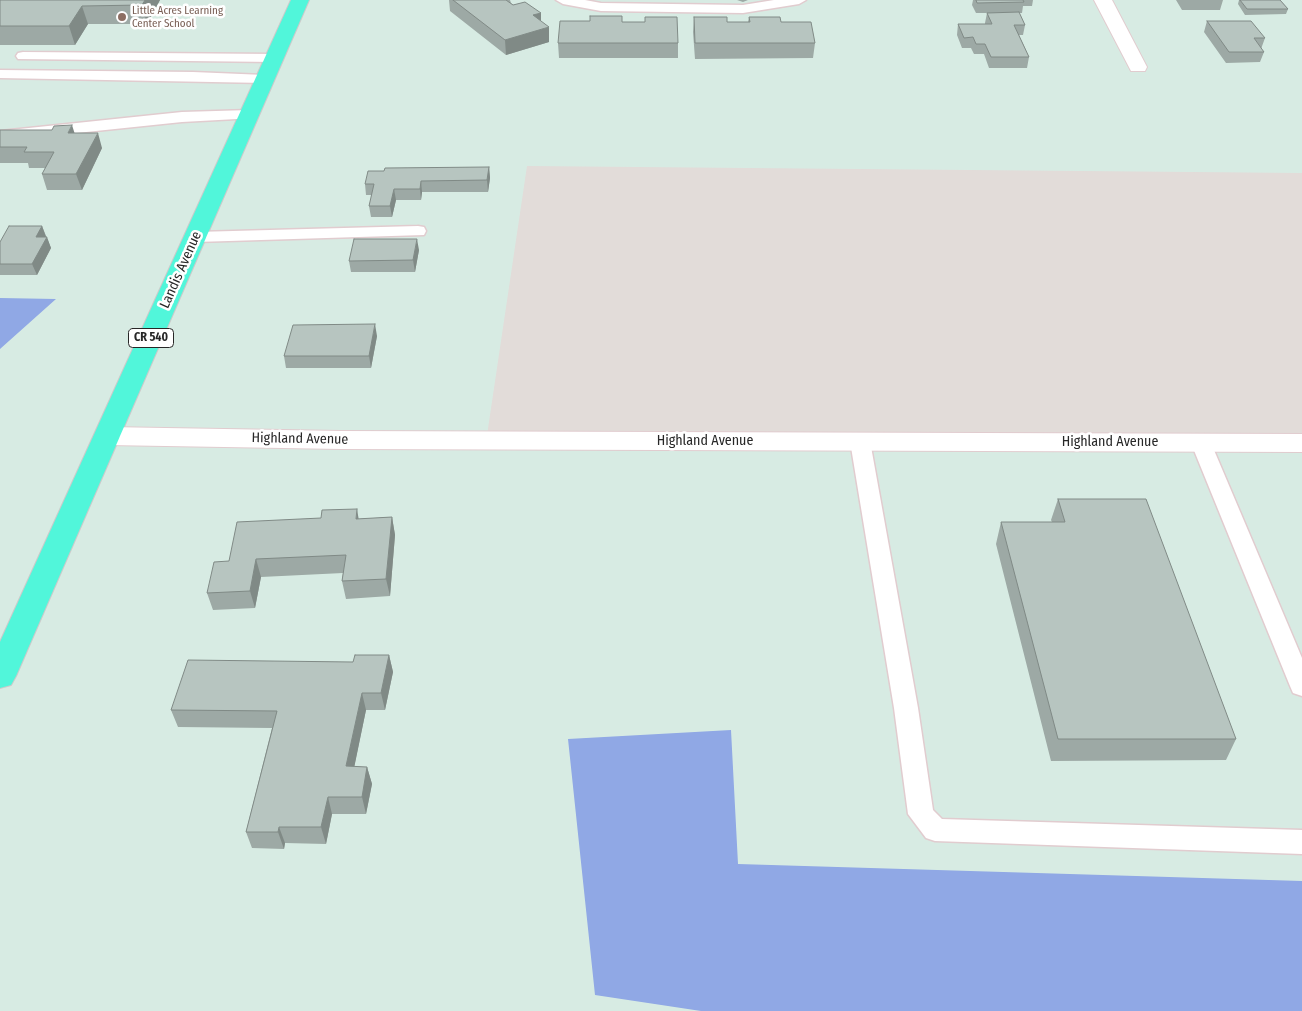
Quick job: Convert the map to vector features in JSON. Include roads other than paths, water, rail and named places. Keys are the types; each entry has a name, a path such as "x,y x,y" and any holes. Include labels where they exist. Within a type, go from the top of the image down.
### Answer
{"main road":[{"name":"Landis Avenue","path":"0,676 300,0"}],"street":[{"path":"1103,0 1138,67"},
{"name":"Highland Avenue","path":"107,436 341,440 1302,444"}],"lane":[{"path":"563,0 601,7 743,9 799,0"},
{"path":"23,56 270,69"},
{"path":"0,74 193,76 270,69"},
{"path":"0,136 182,117 250,115"},
{"path":"196,237 418,232"},
{"path":"860,441 906,708 921,814 935,830 1302,842"},
{"path":"1201,443 1302,686"}],"place":[{"name":"Little Acres Learning Center School","path":"122,17"}]}
